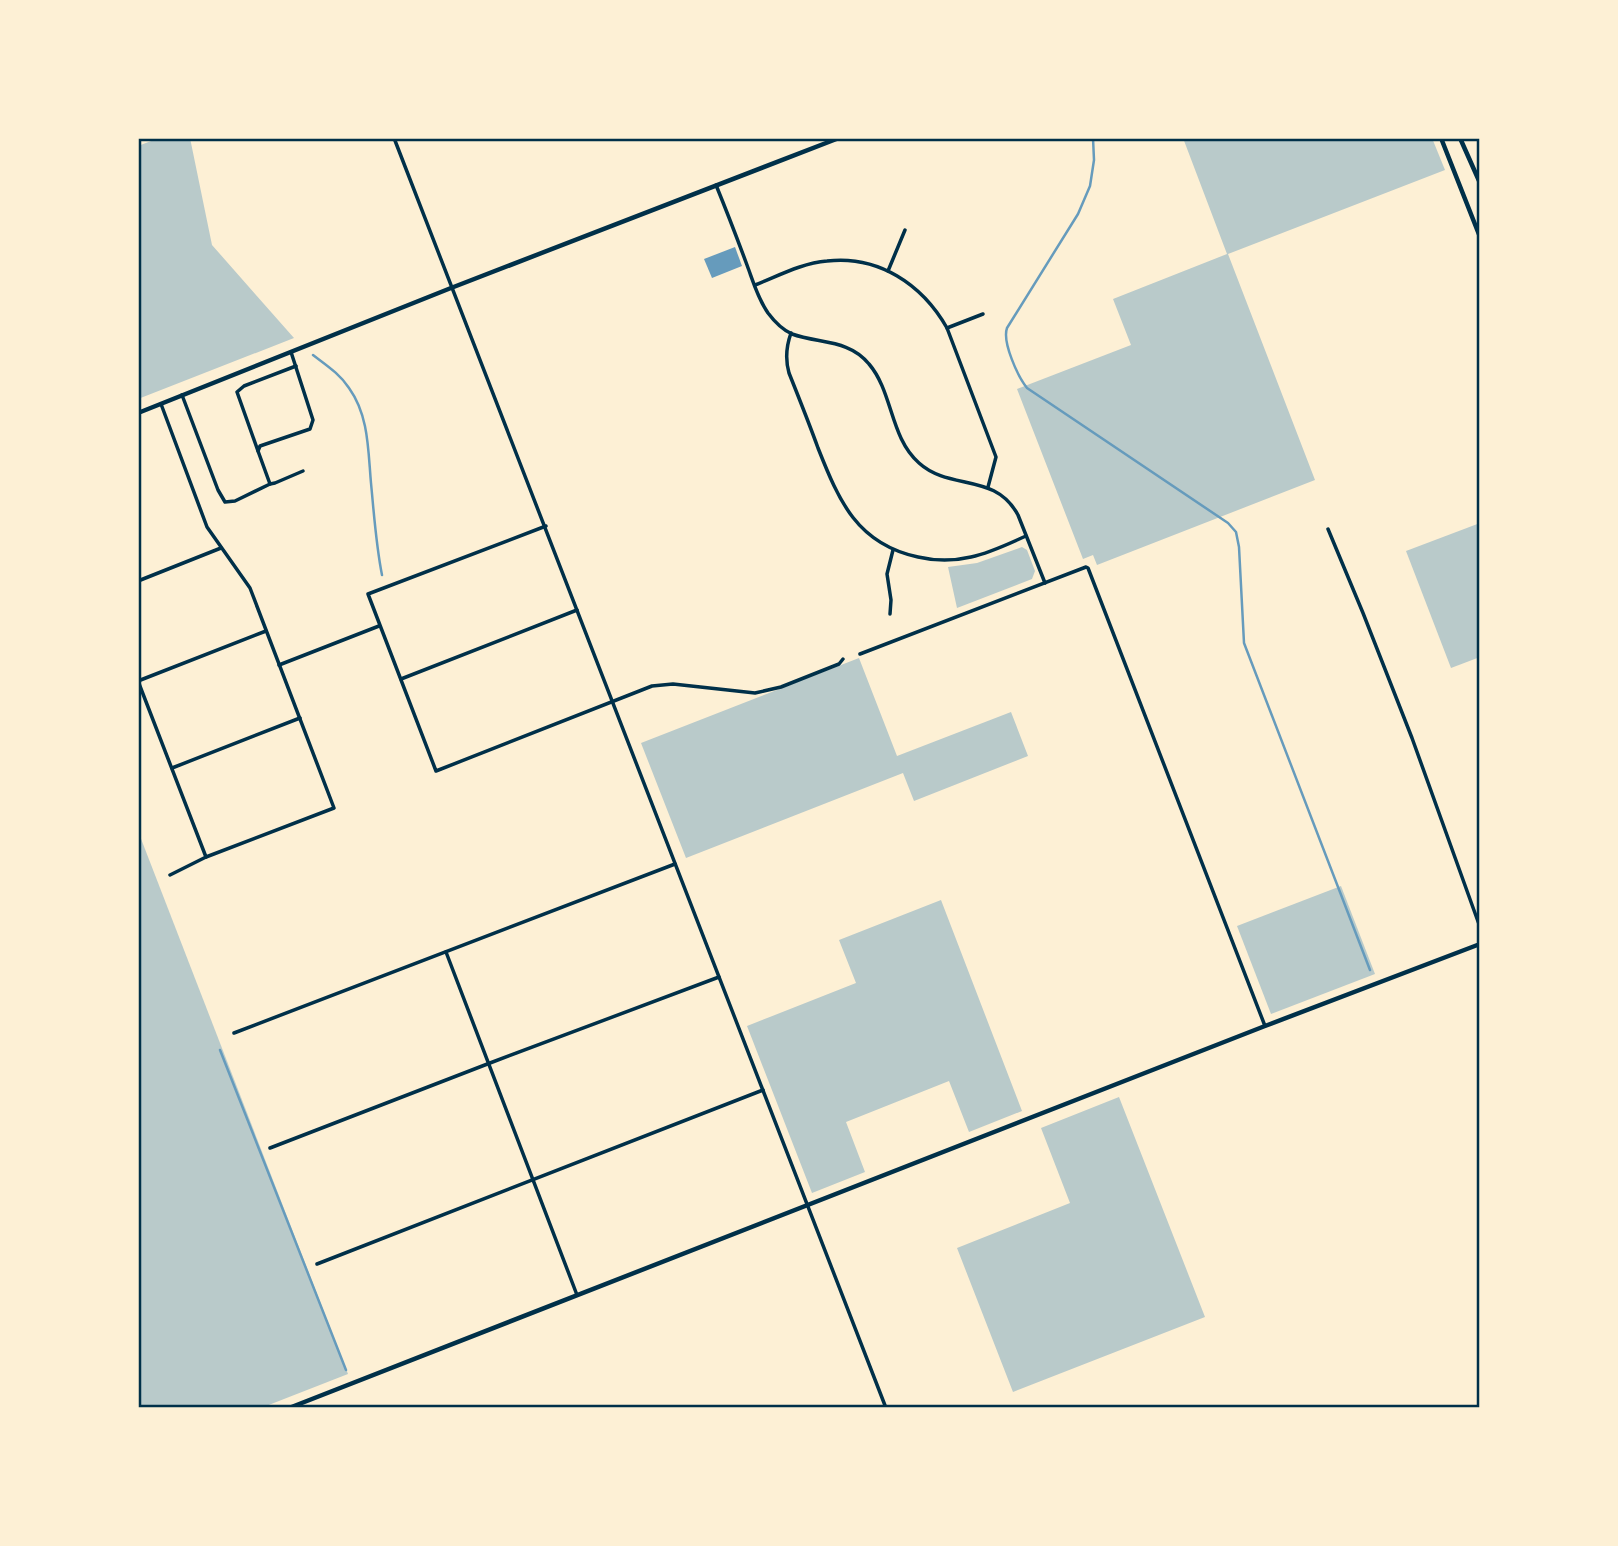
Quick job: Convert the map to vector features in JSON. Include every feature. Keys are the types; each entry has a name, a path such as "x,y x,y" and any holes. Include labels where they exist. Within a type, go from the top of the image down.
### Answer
{"main road":[{"path":"138,412 839,138"},
{"path":"1441,138 1480,237"},
{"path":"1460,138 1480,183"},
{"path":"289,1408 1480,944"}],"street":[{"path":"394,138 886,1408"},
{"path":"1473,167 1480,164"},
{"path":"716,185 755,285 766,311 773,320 791,334 843,345 859,354 877,376 901,437 918,462 936,474 988,487 1005,496 1013,506 1027,536 1045,583"},
{"path":"888,271 905,230"},
{"path":"755,285 798,268 826,261 853,261 888,271 914,286 939,313 947,328 996,457 988,487"},
{"path":"947,328 983,314"},
{"path":"791,334 786,363 833,486 856,522 873,538 893,550 939,560 961,559 1027,536"},
{"path":"258,451 260,446 310,429 313,420 291,352"},
{"path":"270,484 237,392 244,386 296,366"},
{"path":"182,395 225,502 235,501 303,471"},
{"path":"162,404 208,527 250,589 334,808 206,858 170,875"},
{"path":"545,526 368,594 436,771 652,686 673,684 755,694 781,687 839,664 843,659"},
{"path":"1328,529 1412,738 1480,927"},
{"path":"138,581 222,548"},
{"path":"890,614 887,574 893,550"},
{"path":"860,654 1086,567 1265,1026"},
{"path":"401,679 577,610"},
{"path":"279,665 379,626"},
{"path":"206,858 138,681 266,631"},
{"path":"172,768 299,718"},
{"path":"234,1033 675,864"},
{"path":"446,952 578,1295"},
{"path":"270,1148 719,977"},
{"path":"317,1264 763,1090"}],"shaded area":[{"path":"159,138 190,138 212,245 294,338 138,399 138,146"},
{"path":"1183,138 1432,138 1445,170 1228,254 1315,480 1097,565 1093,555 1083,559 1017,389 1131,345 1113,299 1227,254"},
{"path":"1480,523 1480,657 1451,668 1406,551"},
{"path":"1022,547 1027,550 1035,571 1032,579 957,608 948,567 977,563"},
{"path":"859,658 897,756 1011,712 1028,756 914,801 903,773 686,858 641,743"},
{"path":"138,831 348,1374 261,1408 138,1408"},
{"path":"1341,886 1375,974 1271,1014 1237,926"},
{"path":"941,900 1022,1111 969,1132 949,1081 846,1122 865,1172 812,1193 747,1026 856,983 839,940"},
{"path":"1119,1097 1205,1317 1013,1392 957,1248 1070,1203 1041,1128"}],"water":[{"path":"735,247 742,266 712,278 704,259"}],"waterway":[{"path":"1093,138 1094,160 1090,186 1078,214 1007,328 1009,350 1015,368 1027,388 1228,523 1236,532 1244,643 1370,970"},
{"path":"313,355 345,383 356,399 364,422 382,575"},
{"path":"220,1050 346,1370"}]}
